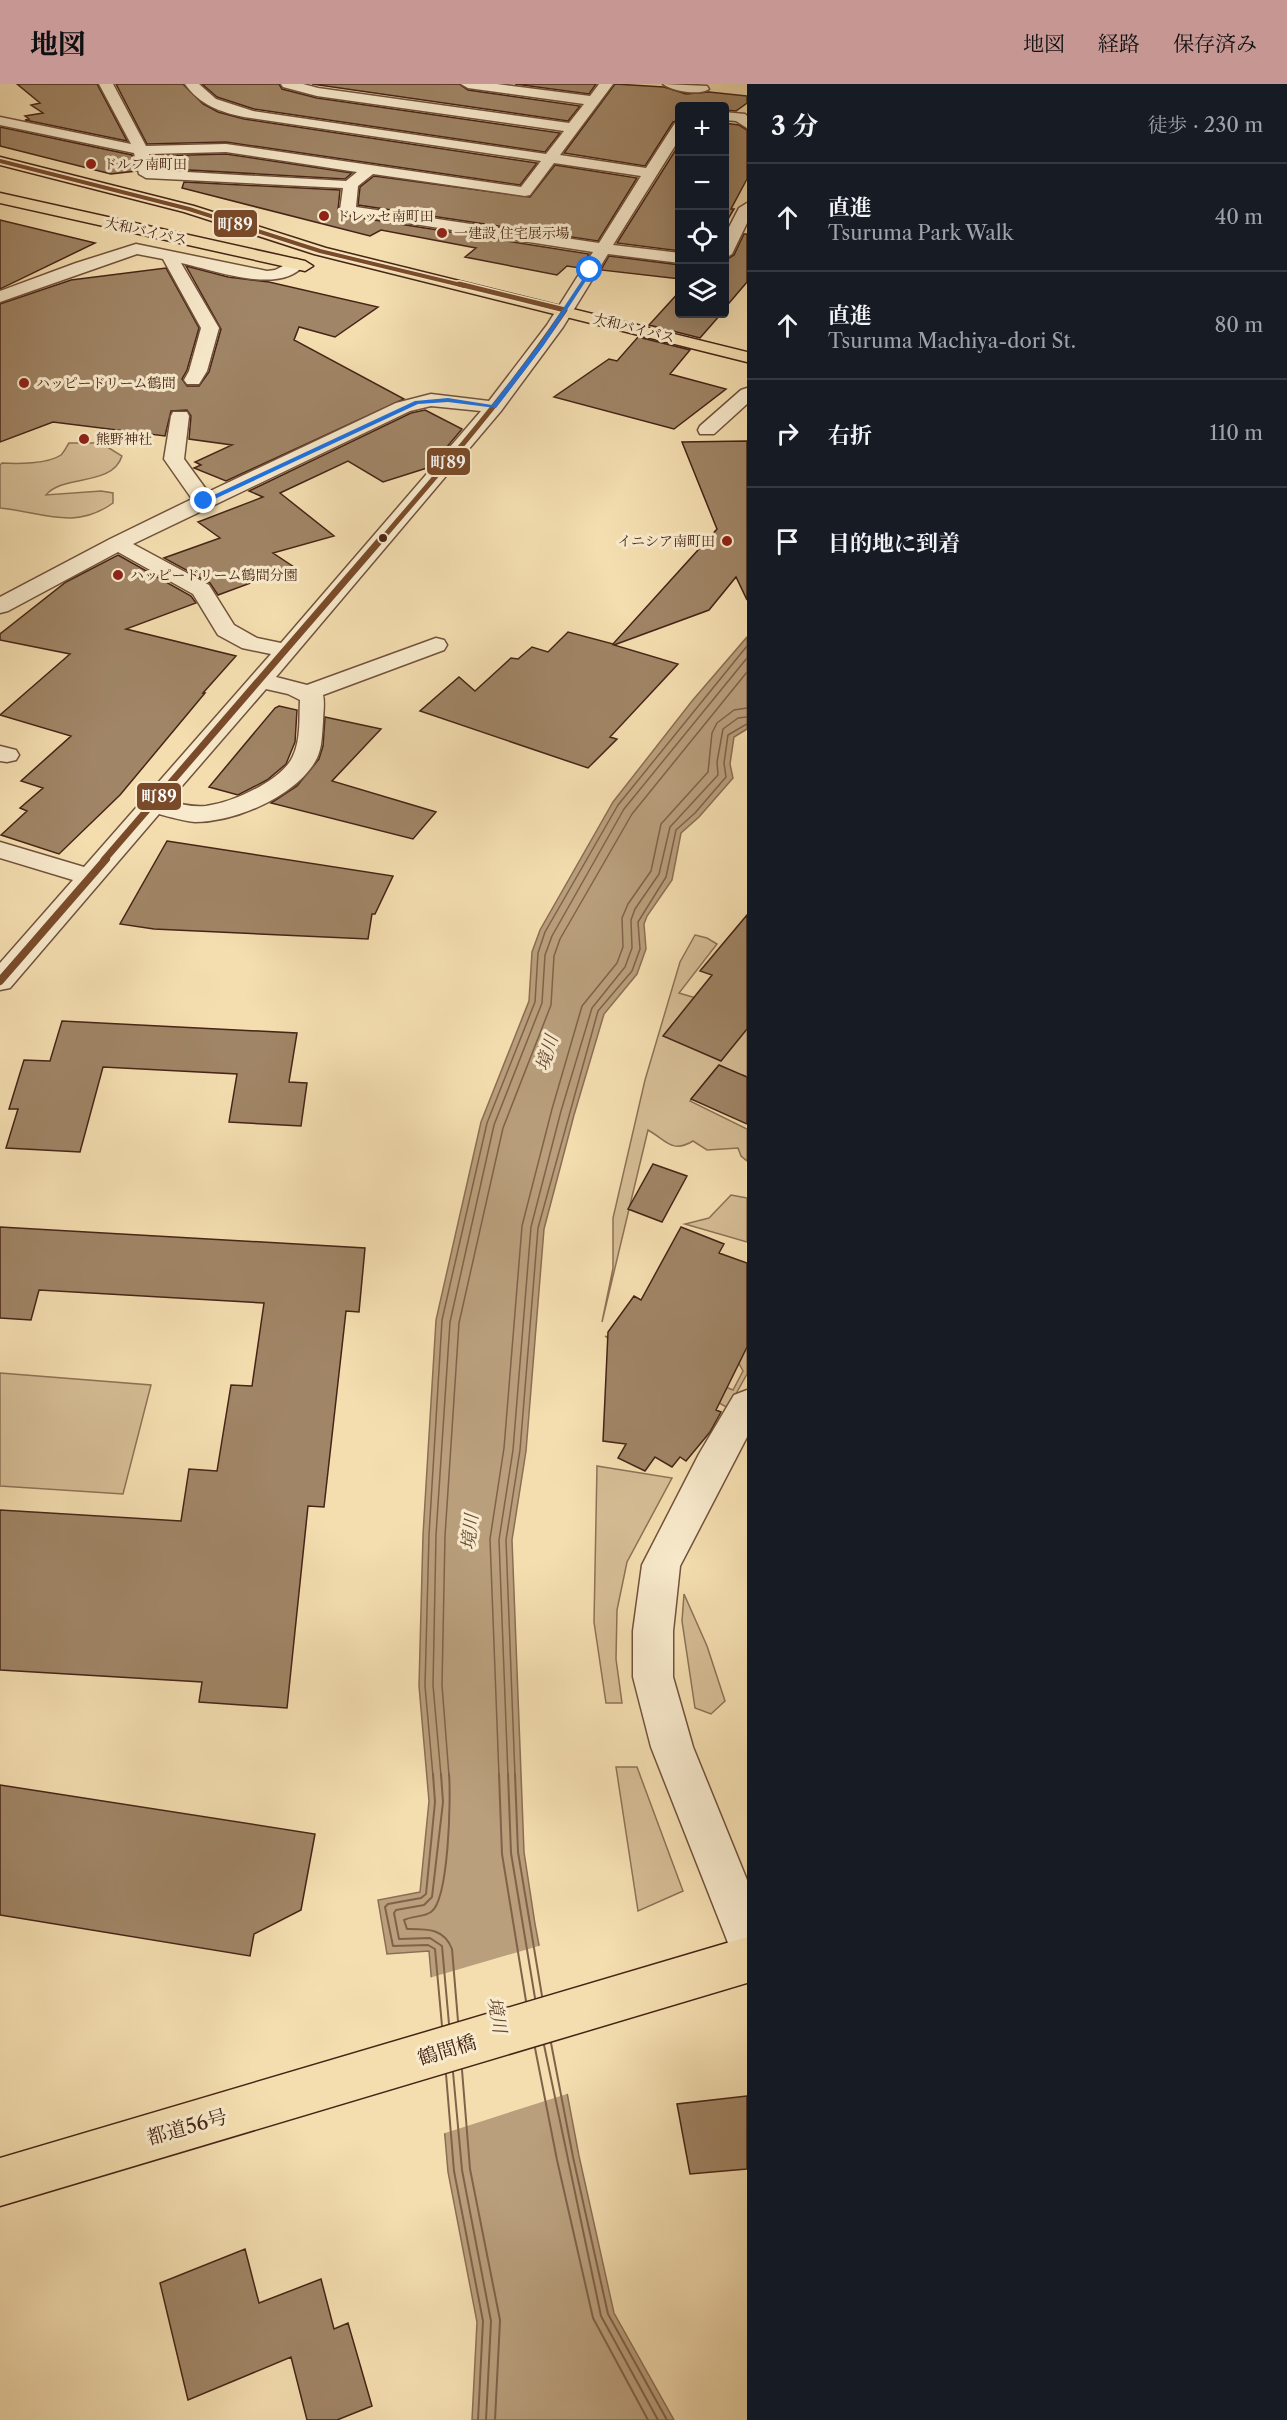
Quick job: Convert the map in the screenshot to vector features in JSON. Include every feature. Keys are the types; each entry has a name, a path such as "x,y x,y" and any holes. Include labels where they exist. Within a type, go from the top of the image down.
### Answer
{"main road":[{"name":"大和バイパス","path":"0,161 189,209 320,251 747,357"},
{"path":"0,173 320,251"},
{"path":"0,188 297,264"},
{"name":"大和バイパス","path":"0,198 320,270"},
{"name":"大和バイパス","path":"532,322 576,333"},
{"name":"大和バイパス","path":"621,344 690,361"},
{"path":"724,369 747,375"},
{"name":"鶴間橋","path":"375,2072 747,1960"},
{"name":"都道56号","path":"0,2182 375,2072"}],"street":[{"path":"106,84 141,150 146,174 351,184 370,170"},
{"path":"192,84 199,95 216,105 273,118 650,173"},
{"path":"288,84 317,92 573,128"},
{"path":"468,84 594,101"},
{"path":"0,121 141,150 226,148 525,192 606,84"},
{"path":"670,84 702,90"},
{"path":"226,148 317,92"},
{"path":"729,116 740,117 747,124"},
{"path":"0,981 494,407 554,327 675,134"},
{"path":"351,184 348,210 604,249 675,257"},
{"path":"729,257 747,208"},
{"path":"0,297 82,266 136,249 267,276 279,275 297,264"},
{"path":"168,254 210,328 193,380"},
{"path":"734,429 711,427 747,394"},
{"path":"0,606 117,543 417,402 448,400 494,407"},
{"path":"180,416 174,459 204,501"},
{"path":"117,543 201,590 226,630 250,643 286,651"},
{"path":"307,693 436,645"},
{"path":"153,805 194,814 211,813 246,802 282,783 305,760 312,697 307,693 260,681"},
{"path":"0,850 90,877"},
{"path":"747,1405 712,1465 661,1565 653,1631 653,1677 672,1747 747,1935"}],"shaded area":[{"path":"69,443 101,443 122,456 117,466 108,472 64,484 46,495 101,491 113,493 113,503 85,516 71,518 58,518 0,508 0,465 2,463 41,462 55,458 61,455"},
{"path":"695,935 717,944 679,993 706,1001 747,995 747,1077 743,1075 739,1080 715,1070 690,1101 747,1129 747,1161 741,1156 738,1148 707,1150 693,1141 686,1145 674,1146 648,1130 602,1322 613,1268 613,1218 645,1080 680,962"},
{"path":"731,1195 747,1198 747,1242 685,1224 709,1218"},
{"path":"605,1336 688,1380 706,1379 733,1390 743,1371 736,1358 747,1343 747,1374 728,1408 616,1345"},
{"path":"0,1373 151,1385 123,1494 0,1486"},
{"path":"597,1466 672,1478 627,1562 617,1610 616,1659 622,1703 606,1703 594,1622"},
{"path":"684,1594 707,1646 725,1701 711,1714 695,1708 682,1621"},
{"path":"616,1767 637,1767 683,1891 638,1911"}],"water":[{"name":"境川","path":"747,637 747,729 734,737 730,764 733,778 699,817 681,833 672,880 644,924 646,949 637,974 604,1014 544,1229 526,1451 512,1540 524,1852 535,1924 579,2156 614,2313 674,2420 472,2420 477,2322 448,2172 429,1951 387,1954 378,1900 420,1892 429,1801 419,1686 423,1535 436,1320 481,1122 529,1001 532,952 540,930 613,802 692,701"}],"pier":[{"path":"542,1945 570,2093 442,2134 429,1978"}],"building":[{"path":"17,84 97,84 127,141 25,120 29,119 25,116 43,113 31,105 40,103"},
{"path":"116,84 183,84 203,104 218,112 244,119 537,163 520,185 226,142 147,144"},
{"path":"202,84 279,84 282,89 317,98 560,133 545,152 254,109 217,97"},
{"path":"312,84 459,84 468,90 580,106 568,121"},
{"path":"515,84 596,84 589,94"},
{"path":"615,84 664,87 686,94 709,92 747,96 747,103 736,111 729,110 729,102 675,102 675,121 645,166 564,153"},
{"path":"729,124 739,125 747,130 747,179 731,209 734,209 729,218"},
{"path":"0,127 132,155 136,171 111,174 0,146"},
{"path":"675,151 675,250 617,243"},
{"path":"226,154 352,173 345,179 154,168 152,156"},
{"path":"555,165 637,178 598,241 358,205 360,187 374,176 530,197"},
{"path":"184,182 340,190 338,210 343,215 589,254 580,268 567,266 557,275 465,257 476,248 381,230 370,236 182,188"},
{"path":"0,220 95,243 0,289"},
{"path":"744,234 747,234 747,282 729,303 729,258 734,255"},
{"path":"609,256 675,264 675,278 601,270"},
{"path":"186,266 228,277 269,282 378,307 335,337 299,327 294,340 404,399 226,481 194,468 201,465 195,462 232,445 189,439 191,416 187,410 171,411 165,436 53,422 0,442 0,304 71,280 166,268 199,328 187,370 182,379 187,386 199,386 209,372 221,329"},
{"path":"675,296 675,318 718,318 700,338 649,325"},
{"path":"638,337 690,350 670,374 726,389 674,429 554,397 609,359 617,361"},
{"path":"425,410 462,429 430,467 383,482 348,461 280,493 334,536 273,553 294,567 218,595 210,583 164,558 220,538 198,522 263,497 249,491 411,413"},
{"path":"747,441 747,600 736,577 709,610 614,645 678,664 610,737 617,739 588,768 420,711 459,677 475,691 511,658 518,659 532,647 548,652 568,632 613,644 717,529 682,442"},
{"path":"118,555 191,596 196,603 126,629 236,656 120,795 59,854 1,835 27,811 20,808 43,788 21,781 71,736 0,715 70,654 0,640 0,634 66,582"},
{"path":"279,706 297,710 295,742 286,764 267,780 238,795 209,787 275,708"},
{"path":"325,717 381,729 332,781 436,812 413,839 271,803 297,786 319,759 323,746"},
{"path":"167,841 393,876 375,914 372,914 368,939 154,929 120,924"},
{"path":"747,915 747,1029 721,1061 663,1036 712,975 700,971"},
{"path":"62,1021 297,1033 289,1082 307,1083 301,1126 229,1122 237,1074 103,1067 80,1152 6,1148 18,1109 9,1109 24,1060 50,1061"},
{"path":"719,1065 747,1077 747,1124 691,1099"},
{"path":"653,1164 687,1176 662,1222 628,1209"},
{"path":"0,1227 365,1248 359,1312 346,1311 324,1507 308,1506 287,1708 199,1702 202,1682 0,1670 0,1510 181,1521 189,1469 217,1471 231,1385 252,1386 264,1303 39,1290 31,1320 0,1318"},
{"path":"681,1227 724,1244 719,1253 747,1263 747,1347 716,1410 721,1412 710,1432 686,1461 680,1457 672,1467 655,1457 645,1471 618,1458 626,1444 603,1441 608,1332 634,1296 641,1300"},
{"path":"0,1785 315,1834 301,1910 254,1934 250,1956 0,1915"},
{"path":"747,2096 747,2169 690,2174 677,2104"},
{"path":"245,2249 259,2303 321,2279 334,2329 348,2323 372,2406 337,2420 307,2420 291,2357 188,2400 160,2283"}],"transit line":[{"name":"町89","path":"0,161 189,209 320,251 565,310 542,344 449,461 0,981"}],"place":[{"name":"ドルフ南町田","path":"91,164"},
{"name":"ドレッセ南町田","path":"324,216"},
{"name":"一建設 住宅展示場","path":"442,233"},
{"name":"ハッピードリーム鶴間","path":"24,383"},
{"name":"熊野神社","path":"84,439"},
{"name":"イニシア南町田","path":"727,541"},
{"name":"ハッピードリーム鶴間分園","path":"118,575"}],"route":[{"path":"204,501 417,402 448,400 494,407 554,327 590,270"}]}
